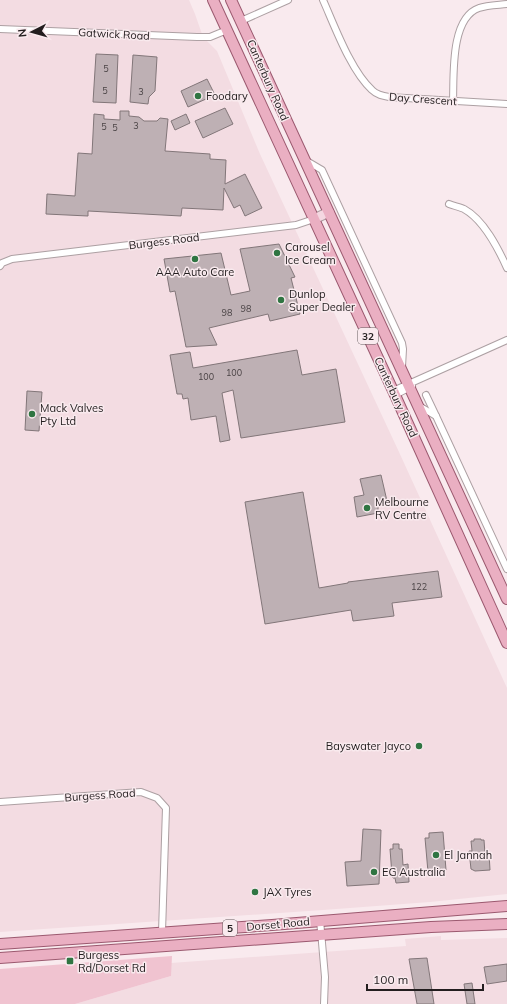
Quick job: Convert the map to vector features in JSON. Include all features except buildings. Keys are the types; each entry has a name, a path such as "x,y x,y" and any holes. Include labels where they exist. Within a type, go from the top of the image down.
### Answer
{"main road":[{"name":"Canterbury Road","path":"213,0 314,218 507,643"},
{"name":"Canterbury Road","path":"231,0 402,370 408,386 507,597"},
{"path":"227,30 241,21"},
{"path":"497,620 507,616"},
{"name":"Dorset Road","path":"0,944 507,906"},
{"name":"Dorset Road","path":"0,958 431,927 507,924"},
{"path":"162,932 163,946"}],"street":[{"path":"241,21 288,0"},
{"name":"Day Crescent","path":"323,0 356,71 373,91 380,96 507,104"},
{"path":"453,101 457,40 462,24 479,8 507,4"},
{"name":"Gatwick Road","path":"0,29 197,37 210,37 227,30"},
{"name":"Canterbury Road","path":"304,160 322,170 402,343 404,349 402,370"},
{"path":"449,204 465,209 479,222 497,246 507,268"},
{"name":"Burgess Road","path":"0,266 2,263 12,259 296,225 329,212"},
{"path":"394,393 507,340"},
{"path":"426,395 507,568"},
{"name":"Canterbury Road","path":"417,405 436,416"},
{"name":"Burgess Road","path":"0,802 141,792 157,798 166,808 162,932"},
{"path":"320,920 325,977 324,1004"}],"shaded area":[{"path":"0,0 189,0 203,37 217,51 260,154 507,688 507,894 430,902 0,932"},
{"path":"441,936 441,940 507,938 507,1004 75,1004 171,976 171,963 406,946 405,939"},
{"path":"172,956 171,976 75,1004 0,1004 0,969"}],"place":[{"name":"Foodary","path":"198,96"},
{"name":"Carousel Ice Cream","path":"277,253"},
{"name":"AAA Auto Care","path":"195,259"},
{"name":"Dunlop Super Dealer","path":"281,300"},
{"name":"Mack Valves Pty Ltd","path":"32,414"},
{"name":"Melbourne RV Centre","path":"367,508"},
{"name":"Bayswater Jayco","path":"419,746"},
{"name":"El Jannah","path":"436,855"},
{"name":"EG Australia","path":"374,872"},
{"name":"JAX Tyres","path":"255,892"},
{"name":"Burgess Rd/Dorset Rd","path":"70,961"}]}
